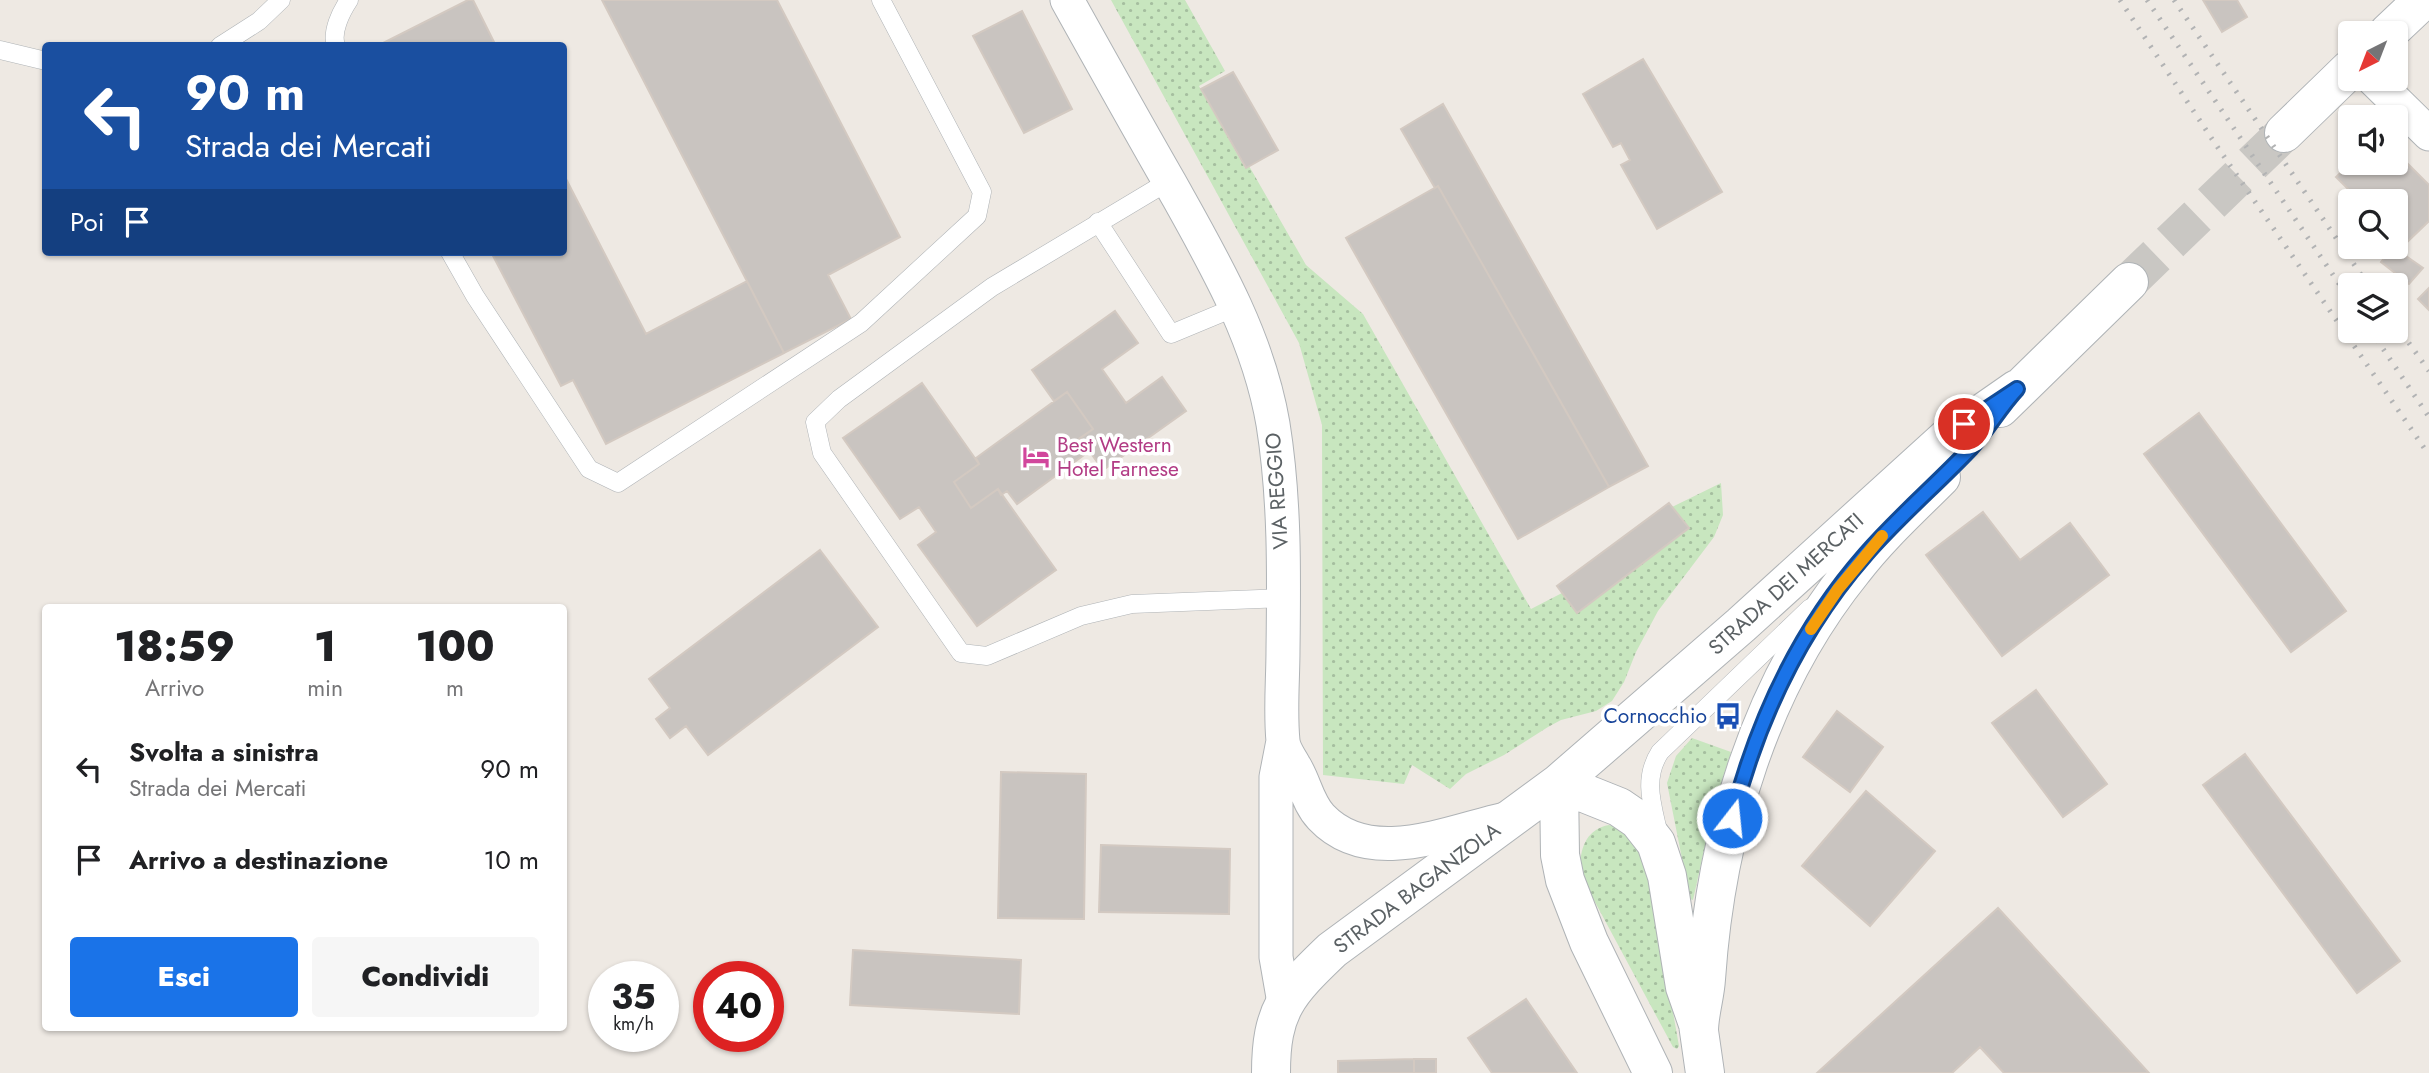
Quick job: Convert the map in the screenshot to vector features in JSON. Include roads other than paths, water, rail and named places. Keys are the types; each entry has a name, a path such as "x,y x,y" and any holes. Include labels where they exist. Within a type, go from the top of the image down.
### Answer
{"street":[{"name":"VIA REGGIO","path":"1067,0 1236,307 1262,378 1273,425 1281,497 1283,741 1312,806 1335,829 1357,839 1381,843 1443,835 1514,817"},
{"path":"2401,21 2423,0"},
{"path":"2284,133 2338,81"},
{"path":"2385,91 2429,134"},
{"name":"STRADA DEI MERCATI","path":"1699,1031 1715,891 1728,834 1745,774 1776,693 1813,626 1852,571 1900,518 1973,446 2003,404 2129,282"},
{"name":"STRADA DEI MERCATI","path":"1705,1073 1699,1031 1685,987 1667,876 1656,843 1638,820 1619,807 1559,783 1707,655 1956,430 2017,389"},
{"name":"STRADA BAGANZOLA","path":"1283,741 1275,781 1276,957 1284,1003"},
{"path":"1559,783 1560,855 1564,880 1589,942 1653,1073"},
{"name":"STRADA BAGANZOLA","path":"1271,1073 1271,1043 1276,1021 1284,1003 1304,977 1332,950 1559,783"}],"lane":[{"path":"226,42 252,26 281,0"},
{"path":"334,42 343,9 349,0"},
{"path":"452,256 475,296 589,469 618,483 861,323 977,216 982,192 881,0"},
{"path":"0,50 42,60"},
{"path":"1169,181 992,287 839,399 815,422 822,453 961,653 986,656 1081,616 1132,604 1283,598"},
{"path":"1098,222 1171,334 1236,307"},
{"path":"1667,876 1650,789 1650,774 1655,759 1673,738 1852,571"}],"tunnel":[{"path":"2129,282 2284,133"}],"railway":[{"path":"2120,0 2429,455"},
{"path":"2147,0 2338,282"},
{"path":"2174,0 2360,273"},
{"path":"2408,342 2429,371"},
{"path":"2379,343 2429,417"}],"place":[{"name":"Best Western Hotel Farnese","path":"1036,457"},
{"name":"Cornocchio","path":"1728,716"}]}
